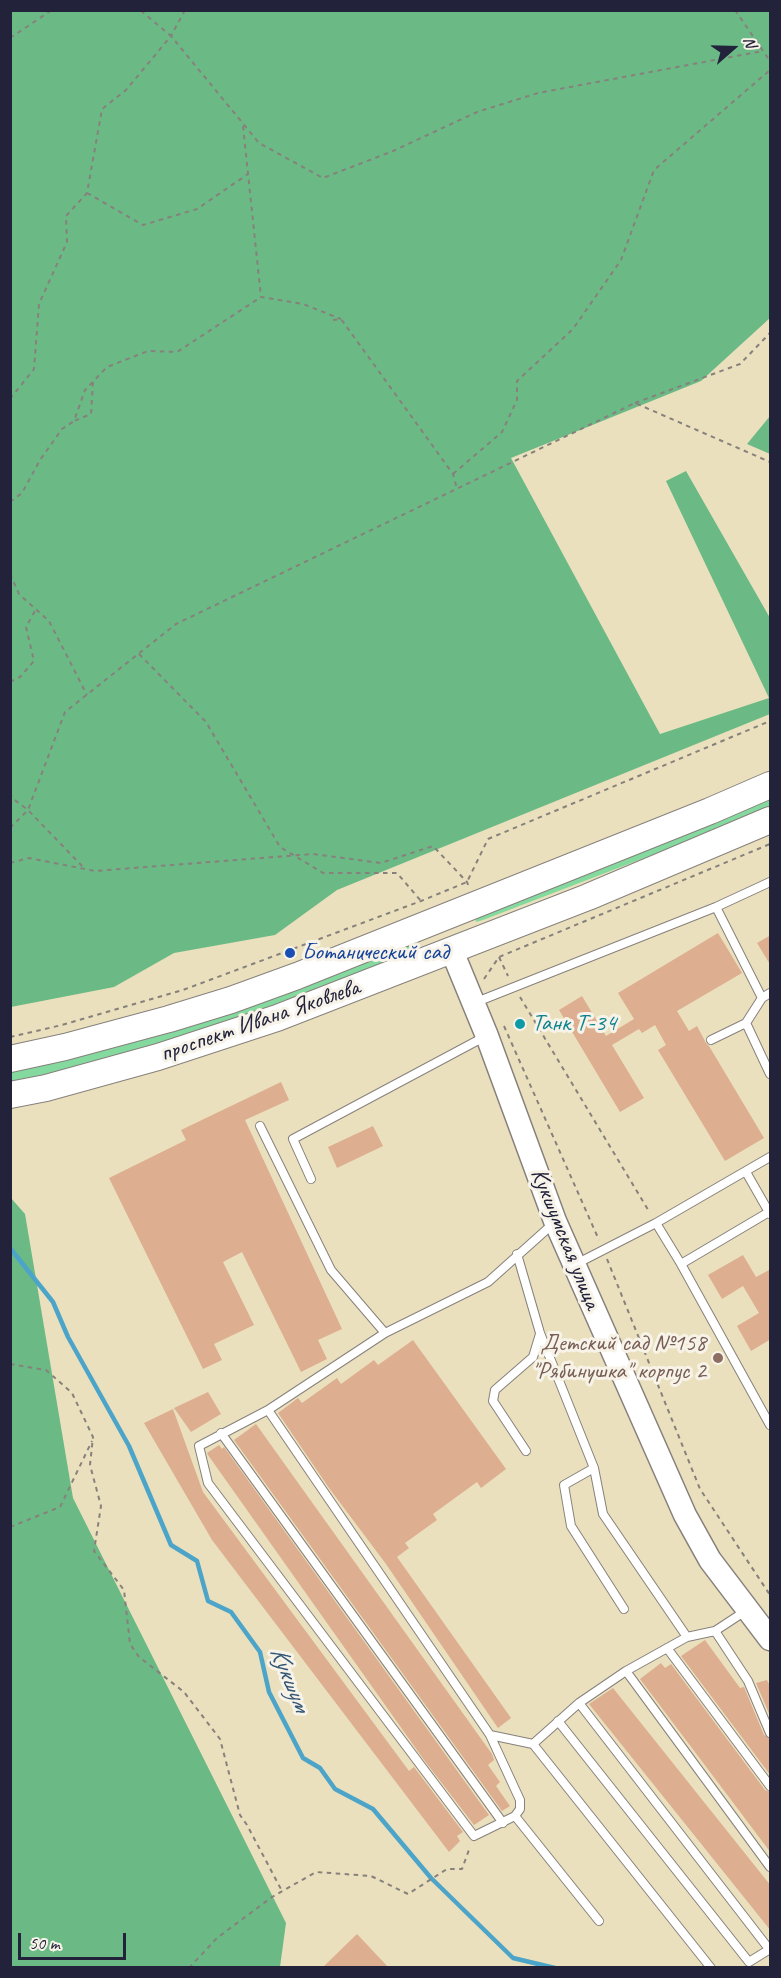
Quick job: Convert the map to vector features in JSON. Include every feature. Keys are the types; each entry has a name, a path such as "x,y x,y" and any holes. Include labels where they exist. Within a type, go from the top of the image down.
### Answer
{"main road":[{"name":"проспект Ивана Яковлева","path":"10,1059 65,1047 231,1000 297,976 771,785"},
{"name":"проспект Ивана Яковлева","path":"10,1095 46,1088 158,1057 277,1018 588,897 771,820"},
{"name":"Кукшумская улица","path":"439,919 452,951"}],"street":[{"name":"Кукшумская улица","path":"452,951 482,999 487,1036 555,1221 685,1515 710,1560 762,1625"}],"lane":[{"path":"482,999 716,907 771,882"},
{"path":"716,907 762,998"},
{"path":"711,1040 746,1023 762,998 771,993"},
{"path":"746,1023 771,1074"},
{"path":"310,1179 293,1139 487,1036"},
{"path":"260,1126 331,1270 385,1333"},
{"path":"574,1265 656,1223 771,1156"},
{"path":"681,1264 770,1213 746,1172"},
{"path":"268,1410 490,1735 520,1800 520,1809 515,1816 474,1836 208,1483 199,1446 268,1410 385,1333 488,1282 555,1221"},
{"path":"656,1223 771,1425"},
{"path":"517,1254 540,1333 594,1468 603,1514 687,1637"},
{"path":"526,1451 493,1401 495,1390 532,1357 540,1333"},
{"path":"221,1433 502,1823"},
{"path":"594,1468 564,1485 571,1526 624,1609"},
{"path":"533,1744 579,1703 626,1671 687,1637 762,1625"},
{"path":"715,1631 748,1682 771,1733"},
{"path":"668,1648 771,1786"},
{"path":"626,1671 771,1867"},
{"path":"558,1721 749,1962 770,1949 579,1703"},
{"path":"490,1735 533,1744 711,1968"},
{"path":"515,1816 599,1921"}],"path":[{"path":"10,38 52,10"},
{"path":"140,10 171,36 259,143 323,178 393,151 477,112 538,93 763,51"},
{"path":"10,399 34,369 39,304 67,242 66,216 87,193 102,109 126,90 171,36 185,10"},
{"path":"735,10 771,61"},
{"path":"453,474 502,432 517,400 517,381 573,329 621,260 654,170 771,70"},
{"path":"243,124 261,297"},
{"path":"87,193 143,225 197,209 248,174"},
{"path":"74,421 85,390 107,367 148,351 177,352 261,297 303,304 341,319 453,474 457,489"},
{"path":"333,320 341,319"},
{"path":"10,828 28,810 65,712 177,624 635,403 740,364 771,333"},
{"path":"10,502 22,493 40,460 62,429 91,414 93,382"},
{"path":"635,403 771,462"},
{"path":"10,574 19,594 49,621 87,695"},
{"path":"10,682 21,677 34,661 26,627 36,609"},
{"path":"139,654 206,722 280,847 323,873 397,873 421,901"},
{"path":"10,1036 62,1025 183,990 467,882 488,839 771,721"},
{"path":"10,793 12,798 28,810 85,869"},
{"path":"771,844 499,957 483,980 482,999 603,1251 700,1489 771,1595"},
{"path":"10,863 29,858 95,871 313,854 381,863 433,846 467,882"},
{"path":"499,957 514,986 656,1223"},
{"path":"10,1364 46,1370 72,1394 93,1437 90,1465 101,1506 94,1551 124,1590 130,1644 139,1657 184,1692 220,1739 240,1815 282,1891"},
{"path":"10,1527 60,1507 93,1437"},
{"path":"189,1968 217,1938 282,1891 316,1872 371,1876 408,1894 447,1869 462,1869 474,1836"}],"green space":[{"path":"11,10 770,11 770,318 701,381 511,458 660,734 769,698 666,481 686,471 770,618 770,714 337,890 275,935 174,953 114,987 11,1007"},
{"path":"770,416 770,454 747,444"},
{"path":"770,798 770,807 712,832 476,922 475,918"},
{"path":"414,942 417,950 236,1021 65,1072 11,1082 11,1071"},
{"path":"11,1198 25,1214 73,1498 286,1923 280,1967 11,1967"}],"building":[{"path":"718,933 742,973 677,1011 689,1031 697,1026 764,1138 725,1161 658,1050 666,1045 655,1025 642,1033 639,1029 612,1045 644,1098 620,1112 559,1010 582,996 606,1036 634,1019 618,993"},
{"path":"771,935 771,966 757,943"},
{"path":"281,1082 289,1100 245,1120 342,1329 318,1340 327,1359 301,1372 242,1252 223,1262 254,1325 214,1344 222,1360 203,1369 109,1178 186,1140 181,1130"},
{"path":"373,1126 383,1146 337,1168 328,1147"},
{"path":"743,1255 756,1277 771,1269 771,1339 751,1351 737,1326 759,1313 743,1286 722,1299 708,1275"},
{"path":"413,1340 506,1469 481,1488 477,1482 433,1514 437,1520 405,1543 409,1548 397,1557 511,1718 498,1728 386,1564 329,1488 278,1413 298,1398 302,1403 337,1378 341,1384 374,1360 378,1365"},
{"path":"208,1392 221,1414 191,1432 174,1408"},
{"path":"173,1409 203,1492 409,1771 414,1767 463,1832 457,1836 460,1841 449,1852 212,1540 144,1423"},
{"path":"256,1424 492,1754 494,1760 488,1765 500,1782 496,1786 510,1806 502,1811 234,1440"},
{"path":"219,1445 222,1449 224,1447 489,1815 474,1825 424,1760 208,1455 207,1453"},
{"path":"705,1640 740,1688 744,1687 764,1735 771,1739 771,1776 681,1656"},
{"path":"661,1663 665,1668 671,1664 765,1790 771,1792 771,1853 640,1679"},
{"path":"767,1680 771,1688 771,1718 756,1683"},
{"path":"613,1688 771,1886 771,1931 589,1704"},
{"path":"357,1934 389,1968 322,1968"}],"waterway":[{"name":"Кукшум","path":"10,1248 53,1302 68,1337 129,1446 171,1545 197,1561 208,1601 231,1612 260,1652 269,1692 303,1758 320,1768 335,1789 373,1809 431,1878 513,1958 555,1968"}],"place":[{"name":"Ботанический сад","path":"290,953"},
{"name":"Танк Т-34","path":"520,1024"},
{"name":"Детский сад №158 \"Рябинушка\" корпус 2","path":"718,1358"}]}
